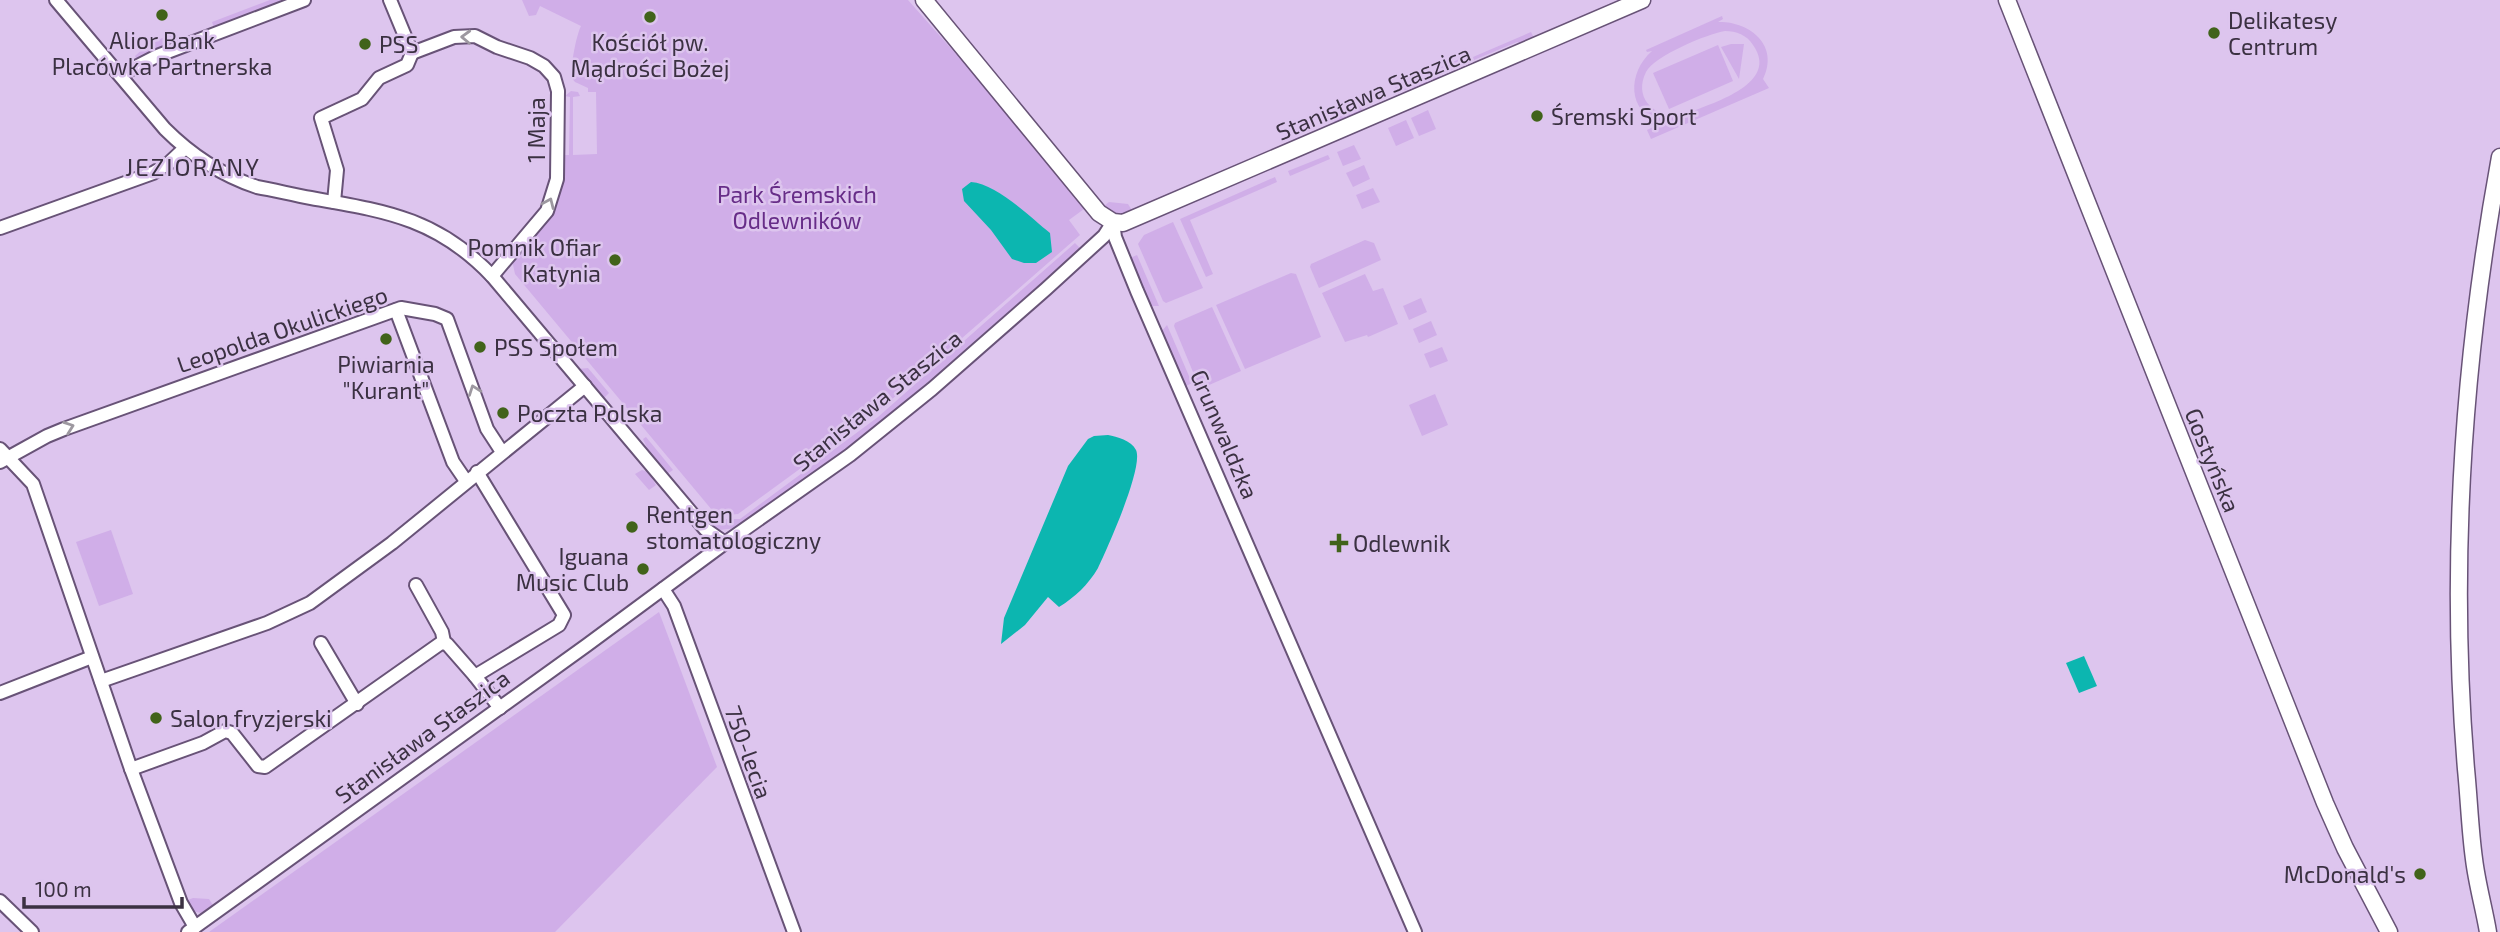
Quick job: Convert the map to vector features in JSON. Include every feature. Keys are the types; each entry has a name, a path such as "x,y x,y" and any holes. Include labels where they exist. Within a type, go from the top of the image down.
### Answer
{"main road":[{"path":"924,0 1095,208 1113,222"},
{"name":"Stanisława Staszica","path":"1113,222 1134,220 1642,0"},
{"name":"Gostyńska","path":"2007,0 2325,803 2389,932"},
{"path":"2488,932 2474,860 2461,704 2459,521 2470,360 2500,157"}],"street":[{"path":"56,0 165,129 185,148 211,166 257,187 386,212 420,224 463,250 492,276 702,525 725,542"},
{"path":"120,75 157,57 304,0"},
{"path":"390,0 412,53"},
{"name":"1 Maja","path":"334,202 337,170 321,118 362,99 379,78 407,65 412,53 454,37 475,36 530,58 544,66 554,77 558,91 557,179 551,201 539,220 492,276"},
{"path":"0,228 153,173 185,148"},
{"name":"Stanisława Staszica","path":"192,930 725,542 812,483 903,413 1104,236 1113,222"},
{"name":"Grunwaldzka","path":"1113,222 1115,237 1132,279 1415,932"},
{"name":"Leopolda Okulickiego","path":"3,456 64,429 396,310 406,309 447,319 488,429 502,452"},
{"path":"396,310 453,462 472,476 564,615 559,625 475,676"},
{"path":"101,681 267,624 310,603 364,565 584,386"},
{"path":"3,456 33,484 131,769 192,930"},
{"path":"416,585 442,632 444,642 500,708"},
{"name":"750-lecia","path":"663,589 674,606 794,932"},
{"path":"131,769 203,743 225,731 232,733 258,766 265,767 444,642"},
{"path":"321,643 357,704"},
{"path":"0,693 92,657"},
{"path":"0,901 32,932"}],"green space":[{"path":"270,0 290,0 214,28 212,22"},
{"name":"Park Śremskich Odlewników","path":"522,0 908,0 979,80 1084,209 1069,220 1080,235 875,414 738,514 717,516 515,274 512,260 551,213 560,189 562,155 569,155 570,97 565,96 571,91 578,92 580,96 573,97 573,155 597,154 596,92 588,92 588,88 571,77 581,26 540,6 536,15 529,16"},
{"path":"1722,16 1723,19 1718,22 1730,23 1750,31 1764,46 1768,56 1763,79 1769,88 1651,139 1647,130 1661,123 1642,110 1634,91 1638,70 1652,51 1646,50","holes":["1725,31 1744,36 1753,45 1759,58 1758,70 1752,80 1728,96 1691,112 1670,115 1652,108 1646,101 1642,83 1651,66 1694,41"]},
{"path":"174,32 180,37 178,42 136,58 145,47"},
{"path":"1531,32 1534,38 1522,44 1517,42 1474,60 1473,57"},
{"path":"1744,44 1739,79 1721,47"},
{"path":"1718,45 1733,81 1669,109 1653,73"},
{"path":"1464,57 1467,63 1440,75 1438,80 1398,92 1395,87"},
{"path":"1366,100 1368,105 1353,117 1335,124 1331,115"},
{"path":"1428,110 1436,129 1419,136 1411,118"},
{"path":"1406,120 1414,138 1396,146 1388,128"},
{"path":"1354,145 1361,159 1343,166 1337,152"},
{"path":"1328,155 1330,159 1290,176 1288,171"},
{"path":"1364,165 1370,179 1353,187 1346,173"},
{"path":"1275,177 1277,182 1190,220 1213,274 1206,277 1180,219"},
{"path":"1373,188 1380,202 1362,209 1356,195"},
{"path":"1109,202 1128,204 1133,212 1114,212 1104,206"},
{"path":"1173,222 1203,288 1166,303 1138,244 1144,235"},
{"path":"1365,240 1374,243 1381,260 1319,288 1311,264"},
{"path":"1075,243 1081,249 886,418 736,528 720,530 709,523 714,519 740,519 878,417"},
{"path":"1137,255 1159,306 1151,306 1149,303 1130,258"},
{"path":"1291,273 1296,274 1321,337 1245,369 1216,305"},
{"path":"1365,274 1373,291 1383,288 1398,324 1368,337 1367,335 1345,342 1322,293"},
{"path":"1421,298 1427,312 1409,320 1403,306"},
{"path":"1212,307 1241,371 1200,389 1174,326 1175,323"},
{"path":"1431,321 1437,335 1419,343 1413,329"},
{"path":"1167,325 1192,383 1186,386 1162,331"},
{"path":"1442,347 1448,361 1430,368 1424,354"},
{"path":"588,368 609,393 603,399 578,369"},
{"path":"1435,394 1448,425 1422,436 1409,405"},
{"path":"646,437 673,470 667,474 651,456 643,439"},
{"path":"642,470 648,472 656,485 649,490 635,474"},
{"path":"111,530 133,594 99,606 76,542"},
{"path":"659,612 717,767 555,932 209,932"},
{"path":"193,898 209,899 214,907 201,913 192,911 185,901"}],"shaded area":[{"path":"971,182 1002,195 1050,233 1052,252 1036,263 1012,259 991,230 964,201 962,189"},
{"path":"1108,435 1131,444 1136,450 1137,459 1130,490 1098,568 1081,590 1059,607 1048,597 1025,625 1001,644 1004,618 1068,466 1088,439"},
{"path":"2084,656 2097,686 2079,693 2066,663"}],"place":[{"name":"Alior Bank Placówka Partnerska","path":"162,15"},
{"name":"Kościół pw. Mądrości Bożej","path":"650,17"},
{"name":"Delikatesy Centrum","path":"2214,33"},
{"name":"PSS","path":"365,44"},
{"name":"Śremski Sport","path":"1537,116"},
{"name":"Pomnik Ofiar Katynia","path":"615,260"},
{"name":"Piwiarnia \"Kurant\"","path":"386,339"},
{"name":"PSS Społem","path":"480,347"},
{"name":"Poczta Polska","path":"503,413"},
{"name":"Rentgen stomatologiczny","path":"632,527"},
{"name":"Odlewnik","path":"1339,543"},
{"name":"Iguana Music Club","path":"643,569"},
{"name":"Salon fryzjerski","path":"156,718"},
{"name":"McDonald's","path":"2420,874"}],"district":[{"name":"JEZIORANY","path":"193,166"}]}
